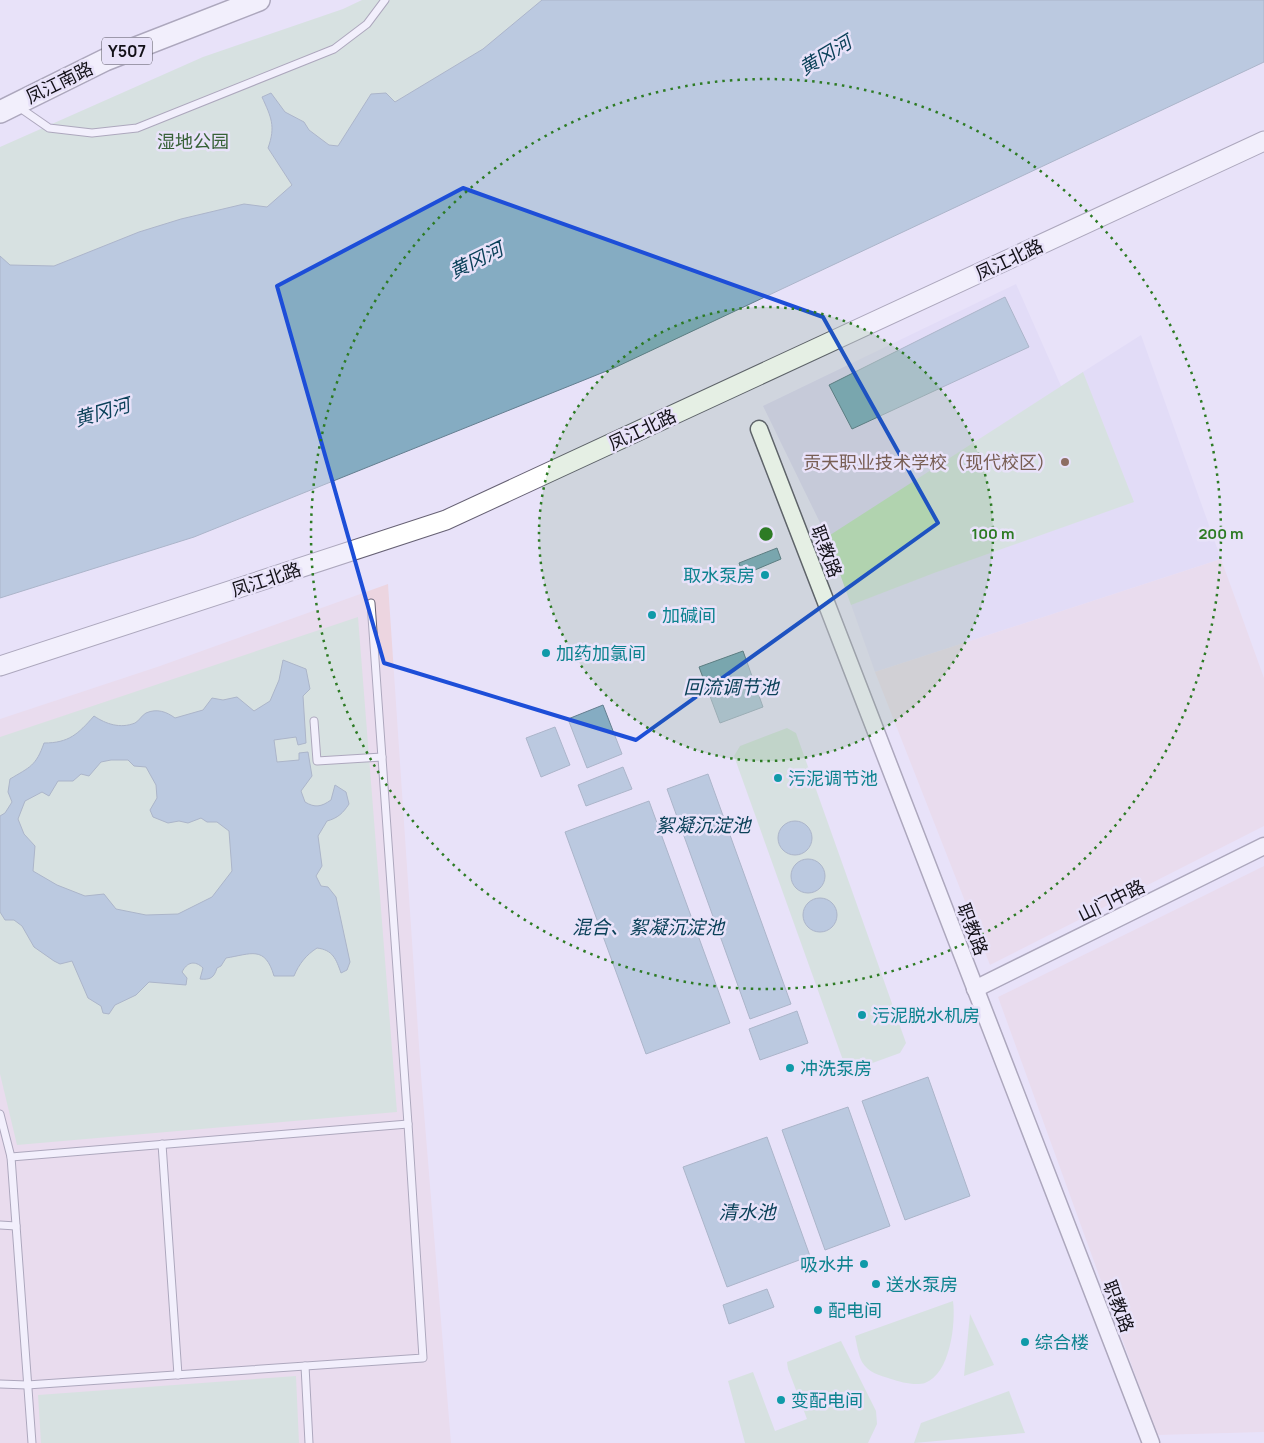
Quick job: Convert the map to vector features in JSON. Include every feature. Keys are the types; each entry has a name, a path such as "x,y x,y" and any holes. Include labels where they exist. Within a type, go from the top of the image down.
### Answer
{"main road":[{"name":"凤江南路","path":"0,112 105,60 259,0"},
{"name":"凤江北路","path":"0,666 446,520 1264,141"}],"street":[{"name":"职教路","path":"759,428 1151,1443"},
{"name":"山门中路","path":"975,989 1264,846"}],"lane":[{"path":"23,110 49,128 92,133 137,128 334,49 367,24 385,0"},
{"path":"0,1384 178,1375 423,1358 371,603"},
{"path":"314,721 317,761 382,757"},
{"path":"0,1114 11,1157 32,1443"},
{"path":"11,1157 408,1124"},
{"path":"162,1144 178,1375"},
{"path":"0,1225 16,1226"},
{"path":"305,1366 310,1443"}],"highlighted area":[{"path":"463,188 823,317 938,523 636,740 384,663 277,286"}],"shaded area":[{"name":"贡天职业技术学校（现代校区）","path":"1016,284 1061,386 1141,335 1221,559 875,672 827,537 763,406"},
{"path":"1221,559 1264,678 1264,826 990,965 875,672"},
{"path":"388,584 421,1075 451,1443 0,1443 0,719 160,666"},
{"path":"1264,866 1264,1432 1157,1435 998,997"}],"green space":[{"name":"湿地公园","path":"362,0 542,0 483,49 395,102 371,94 338,146 329,145 309,130 304,122 285,112 271,93 262,97 268,110 272,127 268,148 292,185 267,207 244,204 181,219 139,232 54,266 9,265 0,256 0,147 203,57 343,9"},
{"path":"1083,372 1134,502 934,573 851,605 827,537"},
{"path":"358,617 397,1112 17,1145 0,1074 0,737"},
{"path":"787,728 796,733 906,1043 900,1053 853,1070 844,1063 734,756 740,746"},
{"path":"953,1301 952,1335 946,1359 934,1378 921,1384 903,1382 875,1373 862,1362 855,1336"},
{"path":"970,1314 994,1365 964,1376"},
{"path":"841,1341 876,1411 877,1424 868,1443 745,1443 728,1381 753,1372 775,1431 807,1419 787,1362"},
{"path":"296,1376 299,1443 41,1443 38,1395"},
{"path":"1009,1391 1025,1433 914,1443 921,1423"}],"water":[{"name":"黄冈河","path":"542,0 1264,0 1264,62 614,368 194,537 0,598 0,256 10,265 54,266 139,232 181,219 244,204 267,207 292,185 268,148 272,127 268,110 262,97 271,93 285,112 304,122 309,130 329,145 338,146 371,94 386,93 395,102 483,49"},
{"path":"1005,297 1029,347 852,429 829,385"},
{"path":"777,548 781,559 743,575 739,563"},
{"name":"回流调节池","path":"743,651 763,707 720,723 699,667"},
{"path":"283,660 306,669 310,689 303,696 306,743 298,745 296,737 274,740 277,762 299,760 299,753 308,752 312,776 301,791 305,802 315,806 331,800 335,785 346,792 349,804 340,815 327,821 318,836 322,866 316,876 321,886 328,887 336,897 350,962 347,970 341,973 333,956 327,951 317,948 303,960 294,976 274,976 266,960 256,954 226,958 213,976 206,979 200,979 203,968 191,963 182,972 187,978 186,985 149,982 136,995 115,1005 109,1014 103,1013 101,1006 88,998 72,961 60,964 54,961 34,947 22,926 14,920 5,920 0,912 0,816 5,813 12,802 8,792 10,779 32,765 44,743 53,743 67,739 83,728 94,716 108,723 124,726 135,723 150,712 162,711 175,718 203,710 212,698 223,700 237,697 254,711 270,701 279,680","holes":["128,760 134,766 146,767 156,785 157,798 150,810 153,817 168,823 179,821 188,823 201,818 207,822 217,822 229,831 232,871 212,897 178,914 146,915 116,909 104,894 85,896 57,885 33,871 35,846 24,834 18,819 25,801 42,792 49,796 58,781 73,781 81,774 89,776 101,762"]},
{"path":"603,705 622,754 587,768 568,719"},
{"path":"555,727 570,765 541,777 526,738"},
{"path":"623,767 632,789 586,806 578,785"},
{"name":"絮凝沉淀池","path":"708,774 791,1004 750,1019 667,789"},
{"name":"混合、絮凝沉淀池","path":"649,801 730,1023 646,1054 565,832"},
{"path":"795,821 802,822 807,826 811,831 811,845 807,850 802,854 795,855 788,854 783,850 779,845 778,838 779,831 783,826 788,822"},
{"path":"808,859 815,860 820,864 824,869 824,883 820,888 815,892 808,893 801,892 796,888 792,883 791,876 792,869 796,864 801,860"},
{"path":"820,898 827,899 832,903 836,908 836,922 832,927 827,931 820,932 813,931 808,927 804,922 803,915 804,908 808,903 813,899"},
{"path":"797,1011 808,1043 760,1060 749,1029"},
{"path":"928,1077 970,1196 905,1220 862,1101"},
{"name":"清水池","path":"848,1107 890,1226 825,1250 782,1130"},
{"name":"清水池","path":"767,1137 810,1256 727,1287 683,1167"},
{"path":"767,1289 774,1307 729,1324 723,1305"}],"place":[{"name":"贡天职业技术学校（现代校区）","path":"1065,462"},
{"name":"取水泵房","path":"765,575"},
{"name":"加碱间","path":"652,615"},
{"name":"加药加氯间","path":"546,653"},
{"name":"污泥调节池","path":"778,778"},
{"name":"污泥脱水机房","path":"862,1015"},
{"name":"冲洗泵房","path":"790,1068"},
{"name":"吸水井","path":"864,1264"},
{"name":"送水泵房","path":"876,1284"},
{"name":"配电间","path":"818,1310"},
{"name":"综合楼","path":"1025,1342"},
{"name":"变配电间","path":"781,1400"}]}
